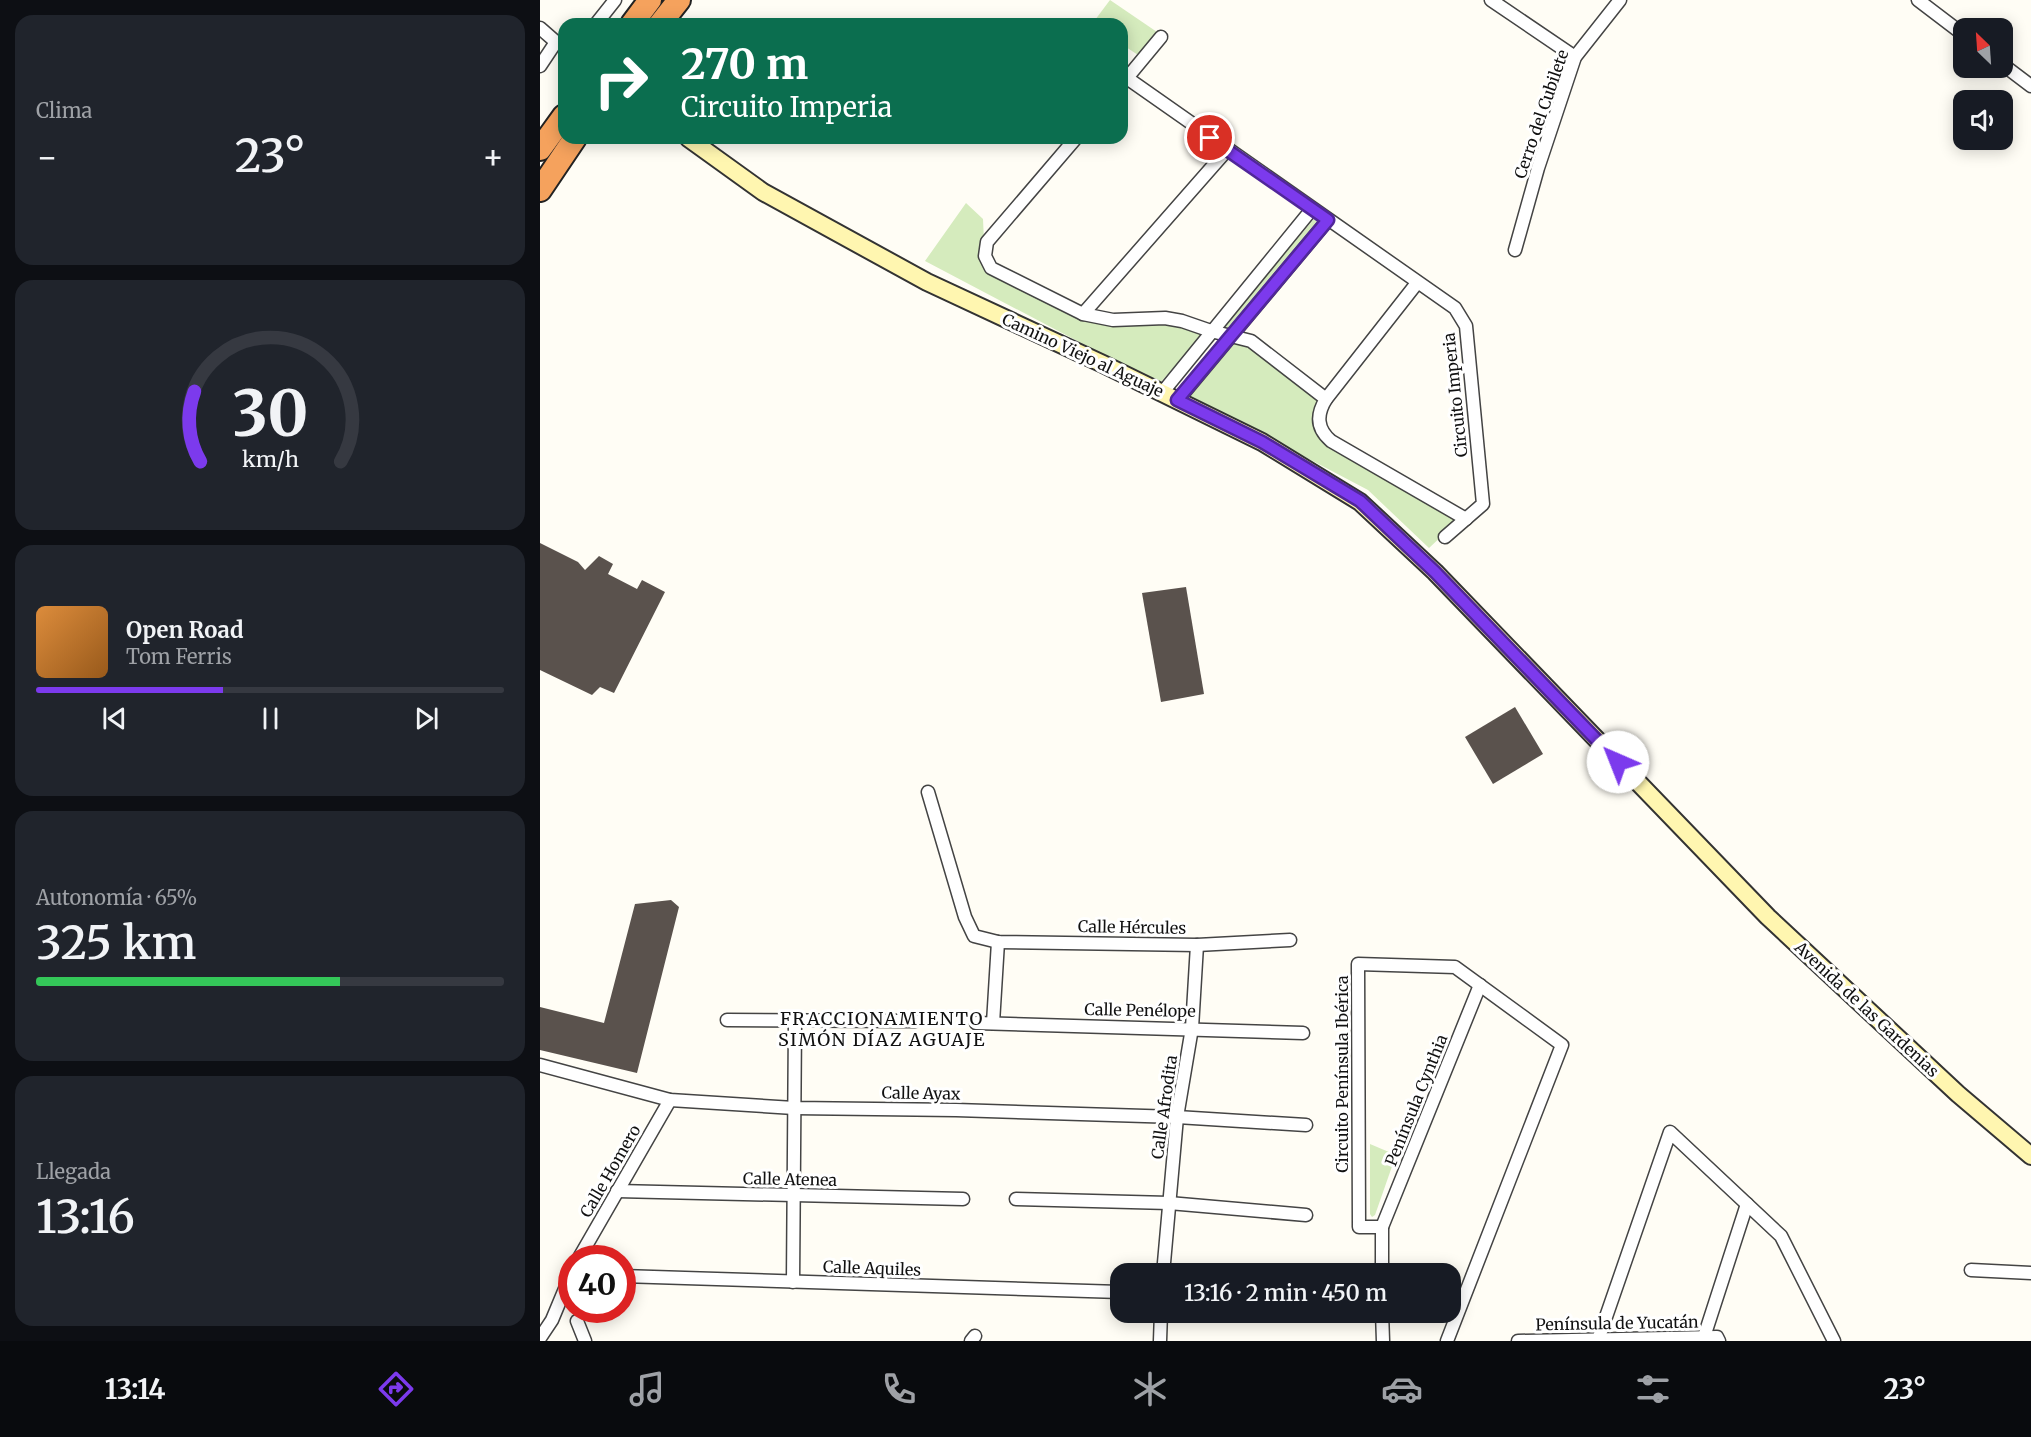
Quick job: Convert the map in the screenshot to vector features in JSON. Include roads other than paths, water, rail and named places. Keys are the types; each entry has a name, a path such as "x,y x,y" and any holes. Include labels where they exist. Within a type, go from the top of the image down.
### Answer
{"highway":[{"path":"636,18 650,0"},
{"path":"665,18 679,0"},
{"path":"540,149 558,124"},
{"path":"540,190 571,144"}],"street":[{"path":"601,18 615,0"},
{"name":"Cerro del Cubilete","path":"1515,250 1538,168 1575,57 1620,0"},
{"path":"1918,0 1953,27"},
{"path":"1498,2 1575,57"},
{"path":"540,28 558,41"},
{"path":"1128,76 1161,37"},
{"path":"540,66 558,44"},
{"path":"2013,72 2031,86"},
{"name":"Circuito Imperia","path":"1128,84 1455,308 1466,326 1483,504 1445,537"},
{"name":"Camino Viejo al Aguaje","path":"696,144 763,192 917,277 1262,442 1360,501 1443,580 1708,857"},
{"path":"1071,144 987,242 985,256 991,268 1083,314 1113,320 1165,318 1251,341 1326,399"},
{"path":"1083,314 1227,150"},
{"path":"1162,393 1312,209"},
{"path":"1177,400 1328,220"},
{"path":"1417,283 1326,399 1319,420 1323,434 1331,441 1466,519"},
{"name":"Calle Hércules","path":"928,792 965,917 974,936 998,942 1197,945 1290,940"},
{"name":"Avenida de las Gardenias","path":"1708,857 1768,917 1950,1086 2031,1156"},
{"path":"993,1023 998,942"},
{"name":"Calle Afrodita","path":"1164,1263 1177,1117 1192,1028 1197,945"},
{"name":"Circuito Península Ibérica","path":"1382,1227 1359,1227 1358,964 1455,967 1562,1045 1447,1341"},
{"name":"Península Cynthia","path":"1382,1227 1480,986"},
{"path":"727,1020 915,1021"},
{"path":"793,1282 795,1021"},
{"name":"Calle Penélope","path":"976,1023 1303,1033"},
{"name":"Calle Ayax","path":"540,1065 670,1100 794,1108 956,1110 1177,1117 1306,1125"},
{"name":"Calle Homero","path":"586,1245 670,1100"},
{"path":"1598,1340 1670,1132 1781,1236 1834,1341"},
{"name":"Calle Atenea","path":"617,1191 963,1199"},
{"path":"1016,1199 1169,1203 1306,1215"},
{"path":"1704,1337 1747,1204"},
{"path":"1382,1227 1382,1263"},
{"path":"1971,1270 2031,1273"},
{"name":"Calle Aquiles","path":"636,1276 1110,1292"},
{"path":"540,1338 558,1305"},
{"path":"578,1323 585,1341"},
{"path":"1160,1341 1161,1323"},
{"path":"1382,1323 1383,1341"},
{"name":"Península de Yucatán","path":"1518,1341 1704,1337 1718,1339"}],"district":[{"name":"FRACCIONAMIENTO SIMÓN DÍAZ AGUAJE","path":"882,1029"}]}
